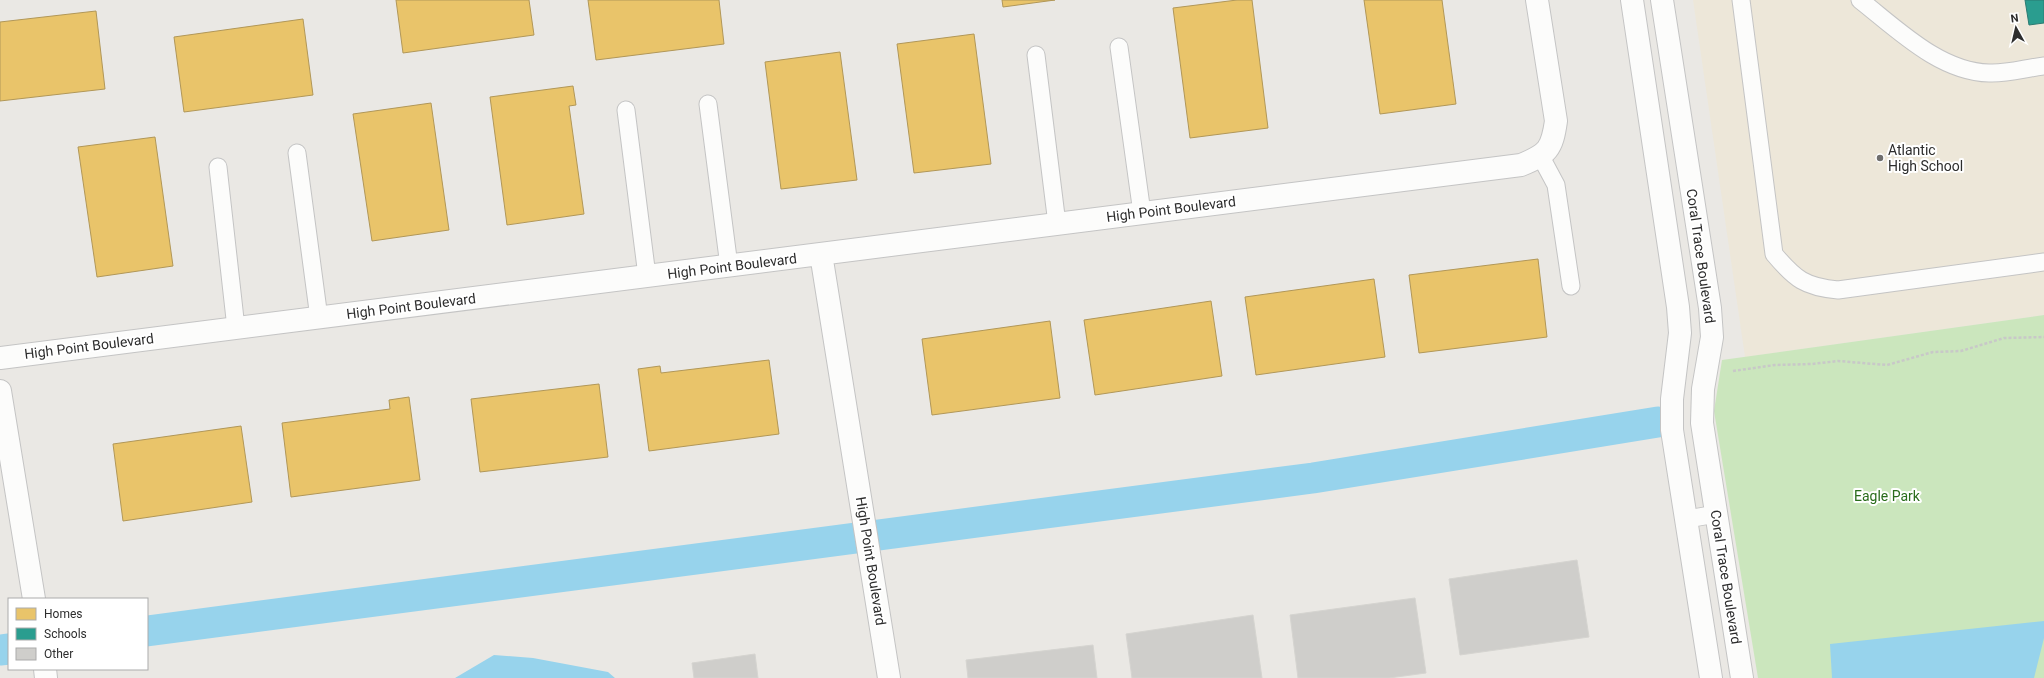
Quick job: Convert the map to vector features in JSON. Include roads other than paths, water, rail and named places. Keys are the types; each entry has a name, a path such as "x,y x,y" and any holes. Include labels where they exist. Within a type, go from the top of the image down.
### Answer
{"street":[{"path":"1531,161 1554,141 1556,121 1537,0"},
{"path":"1632,0 1678,307 1680,333 1672,399 1672,430 1711,678"},
{"name":"Coral Trace Boulevard","path":"1662,0 1710,308 1712,337 1703,389 1702,423 1742,678"},
{"name":"High Point Boulevard","path":"0,358 1057,224 1531,161"},
{"name":"High Point Boulevard","path":"822,254 889,678"},
{"path":"0,391 34,598"}],"lane":[{"path":"1741,0 1774,254 1788,270 1806,284 1838,290 2044,262"},
{"path":"1860,0 1932,55 1952,66 1971,72 1990,73 2044,66"},
{"path":"1119,47 1142,213"},
{"path":"1036,56 1057,224"},
{"path":"708,104 729,266"},
{"path":"626,110 647,276"},
{"path":"297,154 319,318"},
{"path":"1531,161 1556,185 1571,286"},
{"path":"218,167 236,328"},
{"path":"1687,519 1716,514"}],"water":[{"path":"2044,621 2044,638 2034,678 1832,678 1830,644"},
{"path":"494,655 533,658 608,672 615,678 455,678"}],"waterway":[{"path":"148,631 1313,478 1658,422"},
{"path":"0,650 8,649"}],"place":[{"name":"Atlantic High School","path":"1880,158"}],"park label":[{"name":"Eagle Park","path":"1887,496"}]}
